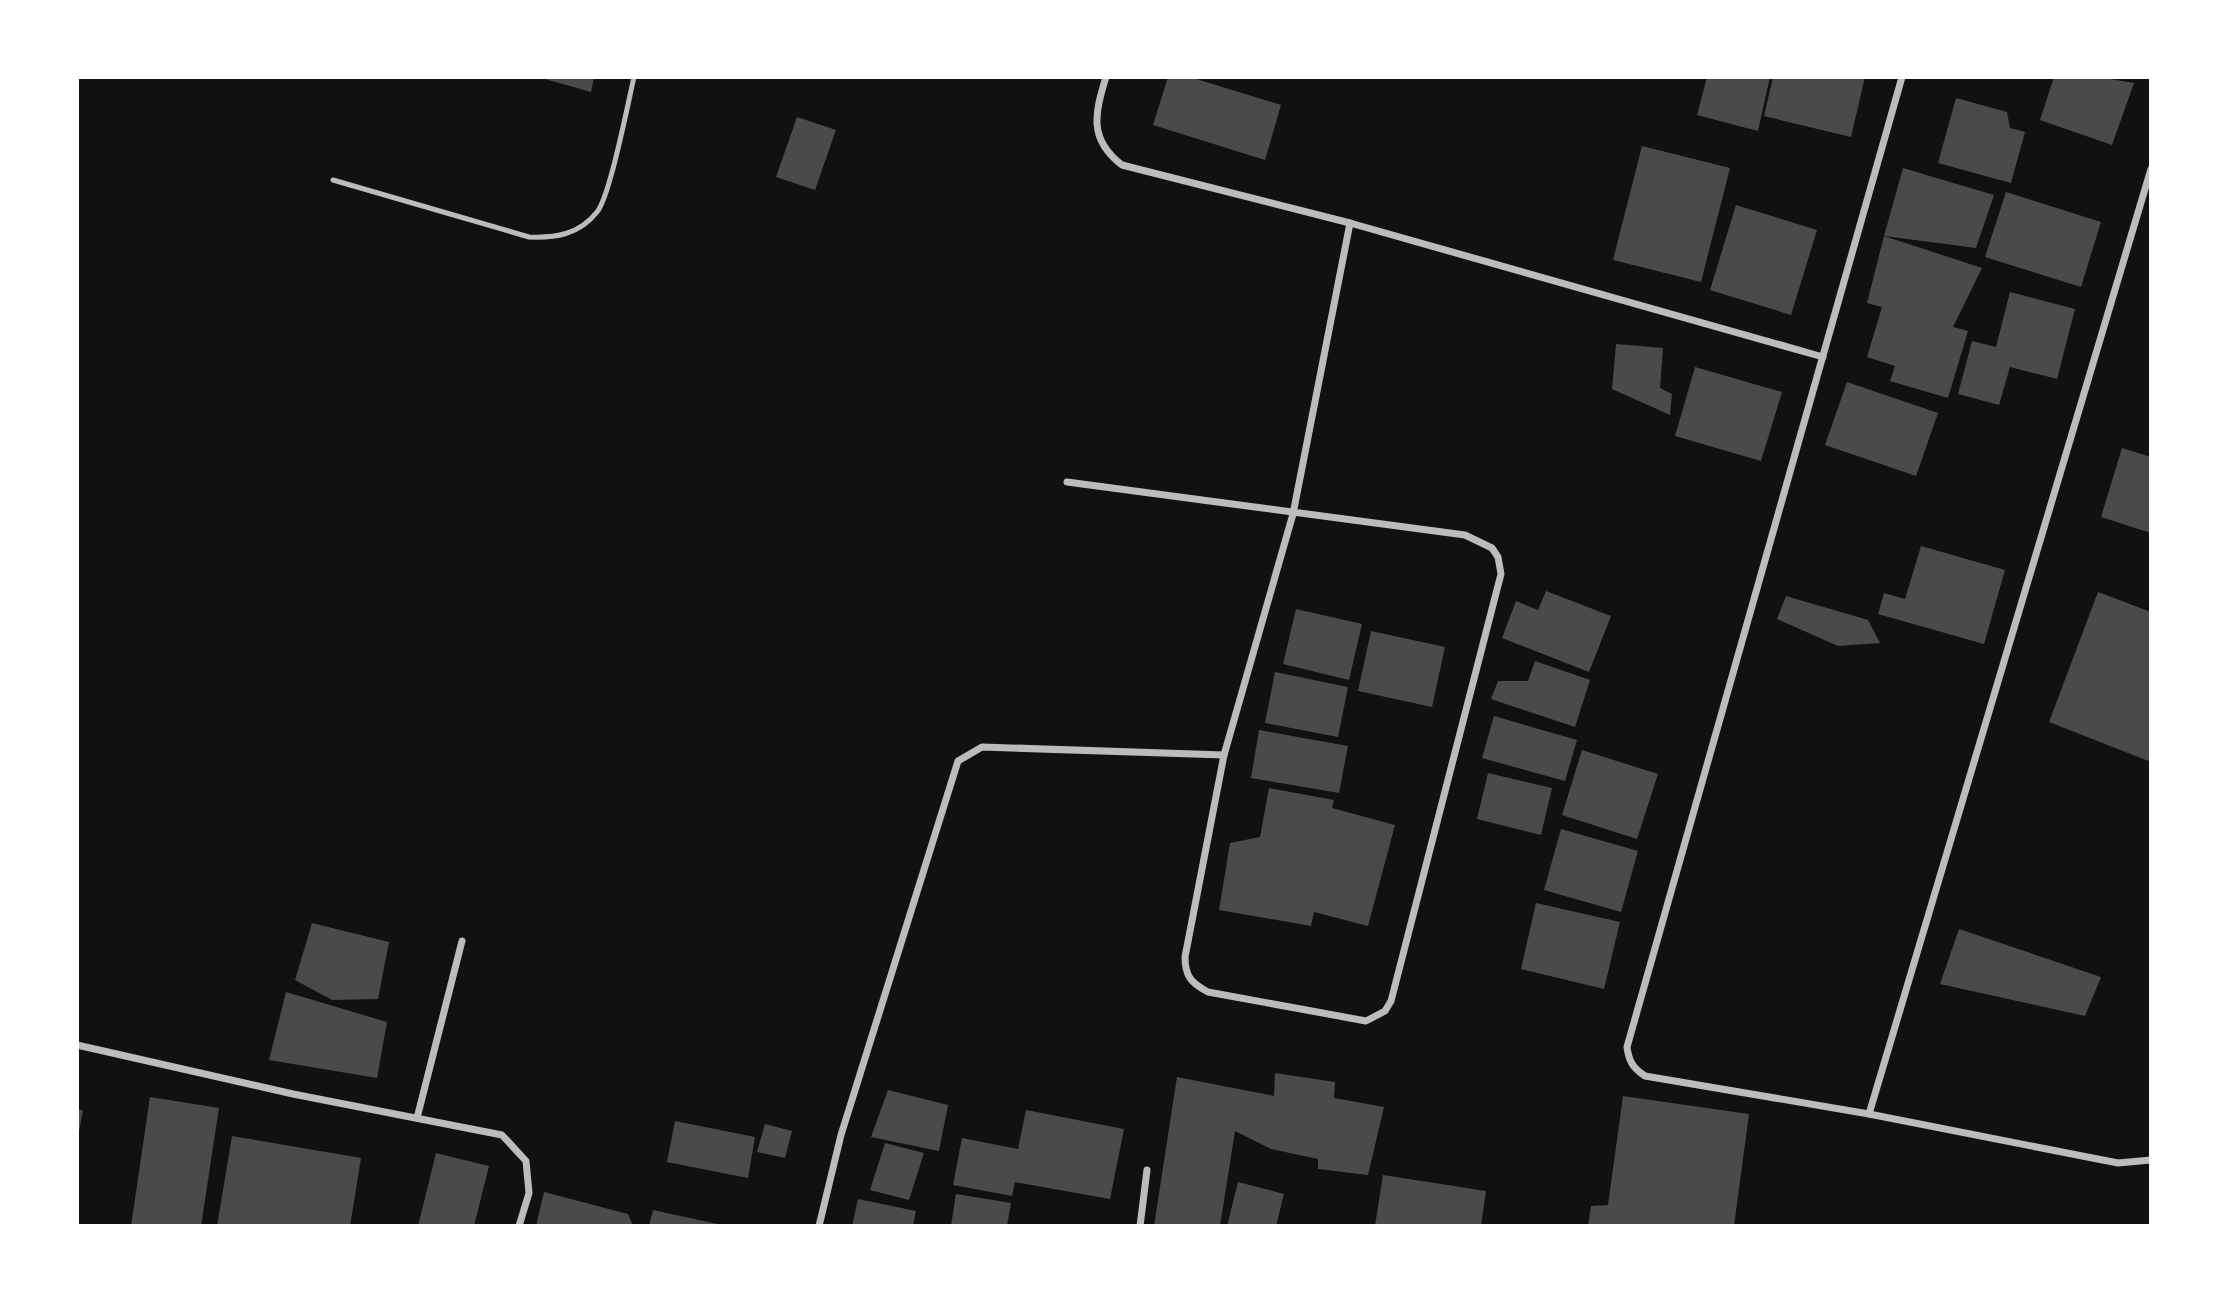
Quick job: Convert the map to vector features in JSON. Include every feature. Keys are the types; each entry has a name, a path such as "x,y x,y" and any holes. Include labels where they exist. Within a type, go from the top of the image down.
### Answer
{"street":[{"path":"1106,77 1095,113 1098,130 1107,153 1122,165 1350,223 1822,356"},
{"path":"1902,77 1631,1034 1628,1059 1634,1068 1645,1076 1869,1114 2118,1163 2151,1160"},
{"path":"1869,1114 2151,169"},
{"path":"1067,482 1293,514 1465,535 1492,548 1498,557 1501,574 1391,1001 1376,1018 1366,1021 1208,992 1193,984 1185,972 1185,957 1224,755 1293,514 1350,223"},
{"path":"819,1226 841,1135 958,761 982,747 1224,755"},
{"path":"417,1118 462,941"},
{"path":"77,1045 293,1094 502,1135 526,1161 528,1194 519,1226"},
{"path":"1140,1226 1147,1170"}],"lane":[{"path":"334,180 529,237 556,238 576,230 598,212 634,77"}],"building":[{"path":"538,77 594,77 591,92"},
{"path":"1168,77 1190,77 1281,105 1265,160 1153,125"},
{"path":"1707,77 1770,77 1758,131 1697,115"},
{"path":"1773,77 1865,77 1851,137 1764,116"},
{"path":"2054,77 2099,77 2134,83 2112,145 2040,120"},
{"path":"1956,98 2007,112 2010,128 2025,132 2011,183 1938,163"},
{"path":"797,117 836,130 815,190 776,177"},
{"path":"1642,146 1730,168 1701,282 1613,260"},
{"path":"1903,168 1994,195 1976,248 1884,236"},
{"path":"2006,192 2101,222 2081,287 1985,257"},
{"path":"1736,205 1817,230 1791,315 1710,290"},
{"path":"1884,236 1982,268 1953,327 1968,331 1948,398 1890,381 1895,366 1867,357 1882,307 1867,303"},
{"path":"2010,292 2075,309 2057,379 2010,367 1999,405 1958,394 1972,341 1996,347"},
{"path":"1616,344 1663,348 1660,388 1672,394 1670,415 1612,389"},
{"path":"1695,367 1782,392 1761,461 1675,436"},
{"path":"1847,382 1938,413 1916,476 1825,445"},
{"path":"2122,448 2151,457 2151,533 2101,517"},
{"path":"1921,546 2005,570 1984,644 1878,614 1884,593 1905,599"},
{"path":"1546,591 1611,616 1589,672 1502,638 1516,601 1538,610"},
{"path":"2098,592 2151,612 2151,762 2049,722"},
{"path":"1786,596 1868,620 1880,643 1838,646 1777,619"},
{"path":"1296,609 1362,624 1349,680 1283,664"},
{"path":"1371,631 1445,647 1432,707 1358,691"},
{"path":"1535,661 1590,680 1575,727 1491,699 1498,681 1528,681"},
{"path":"1275,672 1348,687 1338,737 1265,723"},
{"path":"1494,716 1577,740 1565,781 1482,758"},
{"path":"1259,730 1348,746 1339,793 1251,778"},
{"path":"1582,750 1658,774 1637,839 1562,815"},
{"path":"1488,773 1552,788 1541,835 1477,819"},
{"path":"1269,788 1334,800 1332,808 1395,825 1368,926 1314,912 1311,926 1219,910 1230,843 1260,837"},
{"path":"1561,829 1638,851 1621,912 1544,890"},
{"path":"1536,903 1620,922 1604,989 1521,969"},
{"path":"312,923 389,942 378,999 332,1000 295,980"},
{"path":"1959,929 2101,977 2085,1016 1940,984"},
{"path":"286,992 387,1022 377,1078 269,1060"},
{"path":"1275,1073 1335,1082 1334,1098 1384,1107 1368,1175 1318,1169 1318,1159 1271,1149 1235,1131 1220,1226 1154,1226 1177,1077 1274,1096"},
{"path":"888,1090 948,1105 939,1151 871,1137"},
{"path":"1623,1096 1749,1114 1734,1226 1588,1226 1591,1206 1608,1205"},
{"path":"150,1097 219,1108 201,1226 131,1226"},
{"path":"77,1110 83,1110 78,1137 77,1136"},
{"path":"1026,1110 1124,1129 1110,1199 1015,1182 1012,1196 953,1185 962,1138 1018,1149"},
{"path":"675,1121 755,1137 748,1178 667,1162"},
{"path":"765,1124 792,1131 785,1158 757,1152"},
{"path":"232,1136 361,1158 350,1226 217,1226"},
{"path":"885,1143 924,1153 909,1200 870,1190"},
{"path":"436,1153 489,1166 474,1226 418,1226"},
{"path":"1383,1175 1486,1191 1481,1226 1375,1226"},
{"path":"1238,1182 1284,1194 1276,1226 1227,1226"},
{"path":"544,1192 628,1214 633,1226 536,1226"},
{"path":"956,1194 1011,1203 1007,1226 951,1226"},
{"path":"858,1199 916,1211 913,1226 852,1226"},
{"path":"653,1210 722,1225 722,1226 649,1226"}]}
